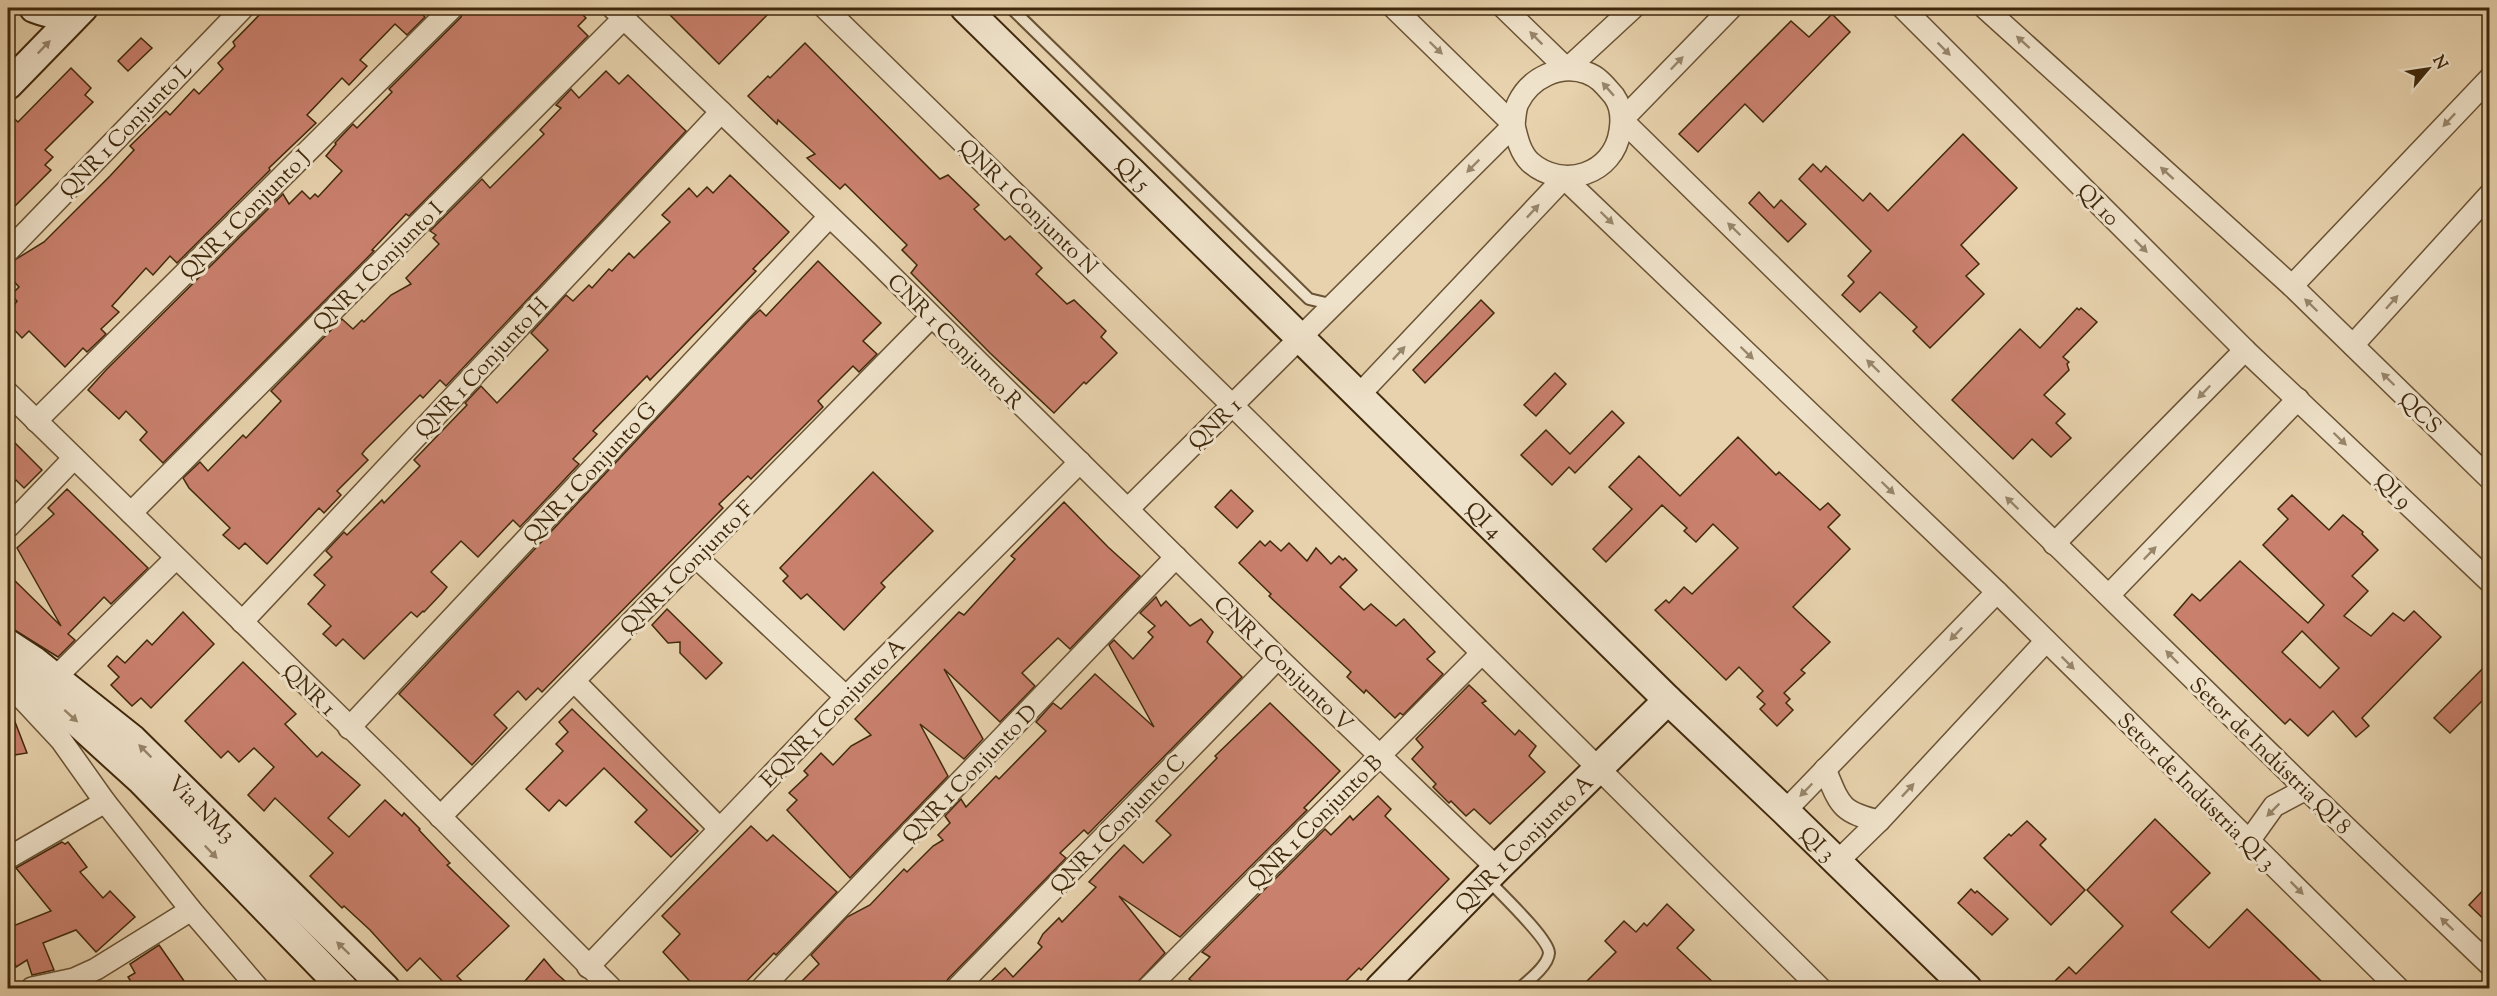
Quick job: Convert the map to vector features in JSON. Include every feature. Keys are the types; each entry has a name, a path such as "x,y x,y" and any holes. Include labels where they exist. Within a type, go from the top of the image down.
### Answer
{"street":[{"path":"34,8 61,15 82,8"},
{"path":"8,85 82,8"},
{"name":"QNR 1 Conjunto L","path":"8,250 243,8"},
{"name":"QNR 1 Conjunto J","path":"36,421 452,8"},
{"name":"QNR 1 Conjunto N","path":"825,8 1232,405 1820,988"},
{"name":"QI 5","path":"964,8 1301,339"},
{"path":"1394,8 1514,125"},
{"path":"1504,8 1567,69"},
{"path":"1567,69 1633,8"},
{"path":"1622,120 1731,8"},
{"name":"QI 10","path":"1903,8 2245,350 2298,399"},
{"name":"QCS","path":"1984,8 2292,286 2490,479"},
{"name":"CNR 1 Conjunto R","path":"619,13 867,252 1080,462"},
{"name":"QNR 1 Conjunto I","path":"131,513 619,13"},
{"path":"1567,69 1587,73 1605,84 1617,100 1622,120 1619,143 1606,162 1587,174 1564,178 1545,172 1529,161 1519,144 1514,125 1517,105 1527,87 1544,75 1567,69"},
{"path":"2292,286 2490,78"},
{"name":"QNR 1 Conjunto H","path":"242,622 721,112"},
{"name":"Setor de Indústria QI 8","path":"1622,120 2306,789 2490,965"},
{"name":"QNR 1","path":"1128,509 1514,125"},
{"path":"1359,395 1564,178"},
{"name":"Setor de Indústria QI 3","path":"1564,178 1997,592 2398,988"},
{"path":"2353,345 2490,194"},
{"name":"QNR 1 Conjunto G","path":"350,728 829,217"},
{"name":"QNR 1 Conjunto F","path":"440,816 931,317"},
{"name":"QI 4","path":"1301,339 1668,700"},
{"path":"2054,543 2245,350"},
{"name":"QNR 1","path":"8,393 440,816 611,988"},
{"path":"2109,595 2298,399"},
{"name":"QI 9","path":"2298,399 2490,582"},
{"path":"8,527 74,458"},
{"path":"1080,462 1176,557"},
{"name":"EQNR 1 Conjunto A","path":"588,967 846,697 1080,462"},
{"path":"696,556 846,697"},
{"name":"CNR 1 Conjunto V","path":"1176,557 1379,755 1492,874"},
{"name":"QNR 1 Conjunto D","path":"762,988 1176,557"},
{"path":"56,677 176,558"},
{"path":"1785,811 1997,592"},
{"path":"1837,862 1879,821 2046,641"},
{"name":"Via NM3","path":"8,644 56,677 132,739 385,988"},
{"name":"QNR 1 Conjunto B","path":"1148,988 1481,654"},
{"name":"QNR 1 Conjunto C","path":"957,988 1278,658"},
{"name":"Via NM3","path":"8,669 64,710 142,781 343,988"},
{"path":"574,681 719,828"},
{"path":"14,696 61,740 105,802 191,910 258,988"},
{"name":"QNR 1 Conjunto A","path":"1380,988 1668,700"},
{"name":"QI 3","path":"1668,700 1967,988"},
{"path":"1825,769 1837,799 1853,815 1879,821"},
{"path":"2249,841 2274,807 2306,789"},
{"path":"8,858 105,802"},
{"path":"32,988 74,979 96,969 191,910"}],"lane":[{"path":"1011,8 1309,299 1335,305"},
{"path":"1492,874 1547,945 1549,954 1544,965 1520,988"}],"building":[{"path":"266,8 415,8 425,17 407,35 395,24 360,60 367,66 349,85 342,78 307,115 316,123 177,263 170,256 153,275 146,268 112,306 119,312 101,329 106,334 87,352 83,348 65,367 29,331 22,338 8,323 14,316 9,312 17,301 11,295 19,287 8,275 8,264 44,242 110,176 134,150 130,146 166,111 170,115 194,89 199,94 223,69 218,63 235,46 233,42"},
{"path":"464,8 576,8 586,18 578,26 588,36 409,216 406,214 372,250 374,251 163,463 140,440 147,432 126,411 119,419 88,390 283,194 289,204 302,191 310,199 315,194 318,197 342,171 326,156 335,143 353,124 357,128 392,92 389,89 461,17"},
{"path":"663,8 774,8 719,64"},
{"path":"1832,14 1850,32 1763,122 1745,104 1698,152 1679,134 1791,21 1809,37"},
{"path":"141,38 152,48 128,71 118,61"},
{"path":"805,43 940,179 948,175 979,205 974,209 1005,240 1010,236 1042,268 1036,274 1067,304 1074,300 1106,331 1101,337 1117,353 1054,413 990,353 911,273 917,265 902,250 907,245 845,184 840,189 807,158 815,154 778,120 777,124 748,96"},
{"path":"71,68 91,88 85,95 93,102 45,150 53,157 45,165 51,170 8,213 8,113 18,122"},
{"path":"606,71 619,84 628,75 686,131 446,386 440,380 423,398 420,395 365,450 362,454 368,460 337,491 341,495 324,513 319,508 267,564 245,543 239,549 223,535 230,528 189,488 183,478 200,462 208,471 243,435 246,438 281,401 271,391 342,319 353,329 362,320 364,322 391,295 411,284 406,278 439,244 433,238 436,235 430,231 482,179 490,188 544,134 540,130 561,108 556,105 571,89 579,98"},
{"path":"1963,134 2017,188 1961,245 1979,264 1966,276 1984,294 1930,348 1913,331 1917,327 1880,292 1860,312 1842,295 1854,282 1848,276 1871,251 1799,179 1813,164 1821,172 1826,166 1863,201 1870,193 1888,211"},
{"path":"730,175 789,232 753,269 756,271 650,380 647,376 593,431 597,434 573,459 579,464 520,527 513,520 478,557 461,541 431,572 447,587 417,617 411,612 364,659 343,639 336,646 323,634 331,626 308,604 325,585 314,575 332,557 326,551 344,532 347,535 382,500 384,503 420,466 414,460 467,405 465,403 481,386 497,403 548,350 531,333 566,295 573,301 589,285 592,288 609,269 612,271 629,253 634,258 670,222 662,215 689,188 697,197 707,187 713,193"},
{"path":"1759,192 1774,208 1781,200 1806,224 1788,242 1749,203"},
{"path":"818,261 881,323 863,341 877,354 859,372 853,366 818,401 823,407 751,479 748,476 719,504 723,508 542,692 538,688 526,700 518,691 494,715 507,728 472,765 399,694 750,319 760,310 766,316"},
{"path":"1481,300 1494,313 1425,383 1413,370"},
{"path":"2077,308 2079,310 2081,308 2097,322 2063,357 2069,362 2067,364 2069,370 2044,395 2065,414 2056,423 2071,438 2051,457 2032,439 2013,459 1952,400 2020,329 2040,348"},
{"path":"1555,373 1566,384 1536,416 1524,405"},
{"path":"1612,411 1624,423 1575,473 1569,467 1552,485 1521,455 1546,430 1570,454"},
{"path":"8,436 42,470 24,488 16,480 8,489"},
{"path":"1738,437 1776,475 1779,472 1820,510 1828,503 1840,515 1828,527 1850,549 1793,607 1830,642 1801,670 1805,673 1784,693 1790,699 1786,703 1793,710 1777,726 1760,709 1765,704 1757,697 1763,691 1739,667 1726,680 1655,610 1666,600 1669,603 1684,587 1692,594 1738,548 1713,524 1696,542 1684,531 1687,528 1662,505 1606,562 1593,549 1632,509 1609,487 1639,456 1680,496"},
{"path":"873,472 933,531 881,583 885,587 844,630 807,594 801,599 783,581 788,576 780,568"},
{"path":"67,489 148,568 111,604 104,597 68,634 75,640 58,657 8,626 8,574 61,626 17,548 54,514 48,508"},
{"path":"1231,490 1253,511 1237,528 1215,507"},
{"path":"2292,495 2329,530 2343,515 2363,532 2362,534 2378,550 2352,576 2368,591 2344,616 2371,636 2393,613 2404,621 2414,611 2441,637 2362,718 2369,726 2356,737 2333,711 2308,736 2290,719 2285,724 2174,615 2192,594 2200,601 2240,561 2308,623 2324,605 2263,545 2288,519 2278,509","holes":["2302,631 2339,668 2320,688 2282,652"]},
{"path":"1064,502 1140,576 1070,649 1058,638 1022,673 1035,686 1000,722 944,669 983,739 964,759 920,724 948,776 850,878 787,810 797,800 789,793 808,775 804,771 821,753 833,765 851,746 871,735 855,719 959,612 964,615 1015,559 1011,556"},
{"path":"1260,541 1265,546 1270,541 1281,551 1289,543 1307,561 1316,548 1331,564 1339,556 1343,560 1345,558 1357,570 1340,587 1364,610 1371,604 1396,626 1404,619 1435,652 1427,659 1443,674 1403,715 1400,713 1395,718 1366,690 1364,693 1347,677 1351,672 1269,596 1271,594 1239,563"},
{"path":"1156,597 1161,606 1166,601 1190,626 1201,619 1213,632 1207,642 1242,677 1088,834 1084,830 1060,853 1066,858 948,979 943,988 795,988 819,964 811,955 847,917 870,905 904,869 907,872 933,846 943,840 938,835 950,823 945,816 961,799 966,807 996,776 999,779 1046,731 1036,722 1053,703 1061,709 1095,674 1154,727 1109,645 1114,640 1133,659 1153,637 1148,632 1155,626 1140,613"},
{"path":"667,609 722,663 706,679 680,653 680,642 668,643 652,625"},
{"path":"183,612 214,644 151,708 141,698 132,706 111,685 119,677 108,666 117,656 125,663 147,640 152,645"},
{"path":"2490,661 2490,693 2450,733 2434,718"},
{"path":"243,662 296,714 285,724 317,757 322,752 360,785 328,818 349,837 385,800 402,816 404,813 420,829 450,863 447,865 509,926 457,976 469,988 449,988 420,958 407,971 370,930 344,906 342,908 310,876 333,853 275,798 264,811 248,795 274,767 254,748 239,762 228,751 221,758 185,721"},
{"path":"1469,685 1486,701 1482,703 1515,735 1519,730 1536,746 1529,756 1545,772 1490,824 1474,809 1466,816 1451,801 1449,803 1433,787 1436,784 1412,759 1423,747 1416,739"},
{"path":"1270,703 1340,771 1304,808 1307,810 1180,937 1119,896 1165,953 1132,988 984,988 1005,968 1013,977 1042,947 1038,943 1043,934 1059,918 1062,922 1096,887 1089,882 1124,845 1143,863 1171,835 1156,821 1217,758 1215,756"},
{"path":"8,709 10,709 27,753 8,756"},
{"path":"572,709 698,831 671,857 635,822 647,810 604,768 566,806 559,800 549,811 526,789 563,751 556,744 568,732 559,722"},
{"path":"1378,796 1391,809 1385,816 1449,879 1361,970 1359,968 1339,988 1200,988 1189,979 1210,957 1202,952 1325,829 1331,835 1350,816 1353,820"},
{"path":"2155,819 2210,873 2171,912 2209,948 2247,909 2321,981 2313,988 2048,988 2069,967 2076,974 2123,926 2087,890"},
{"path":"2027,821 2046,839 2040,845 2085,890 2051,925 1984,858 2009,834 2011,836"},
{"path":"751,826 767,841 773,835 837,892 776,955 774,953 740,988 696,988 663,952 680,934 662,916"},
{"path":"62,842 65,844 68,842 87,867 80,872 103,898 110,891 135,917 96,952 76,930 43,943 54,970 32,975 27,960 16,967 14,961 8,964 8,928 51,911 16,868"},
{"path":"2490,883 2490,925 2469,905"},
{"path":"1971,889 1975,893 1977,891 2008,919 1992,935 1958,903"},
{"path":"1667,904 1694,930 1677,948 1719,988 1580,988 1616,952 1605,941 1624,921 1636,932 1644,923 1647,926"},
{"path":"159,945 189,988 135,988 128,977 135,973 130,964"},
{"path":"544,959 556,973 573,988 519,988"}]}
